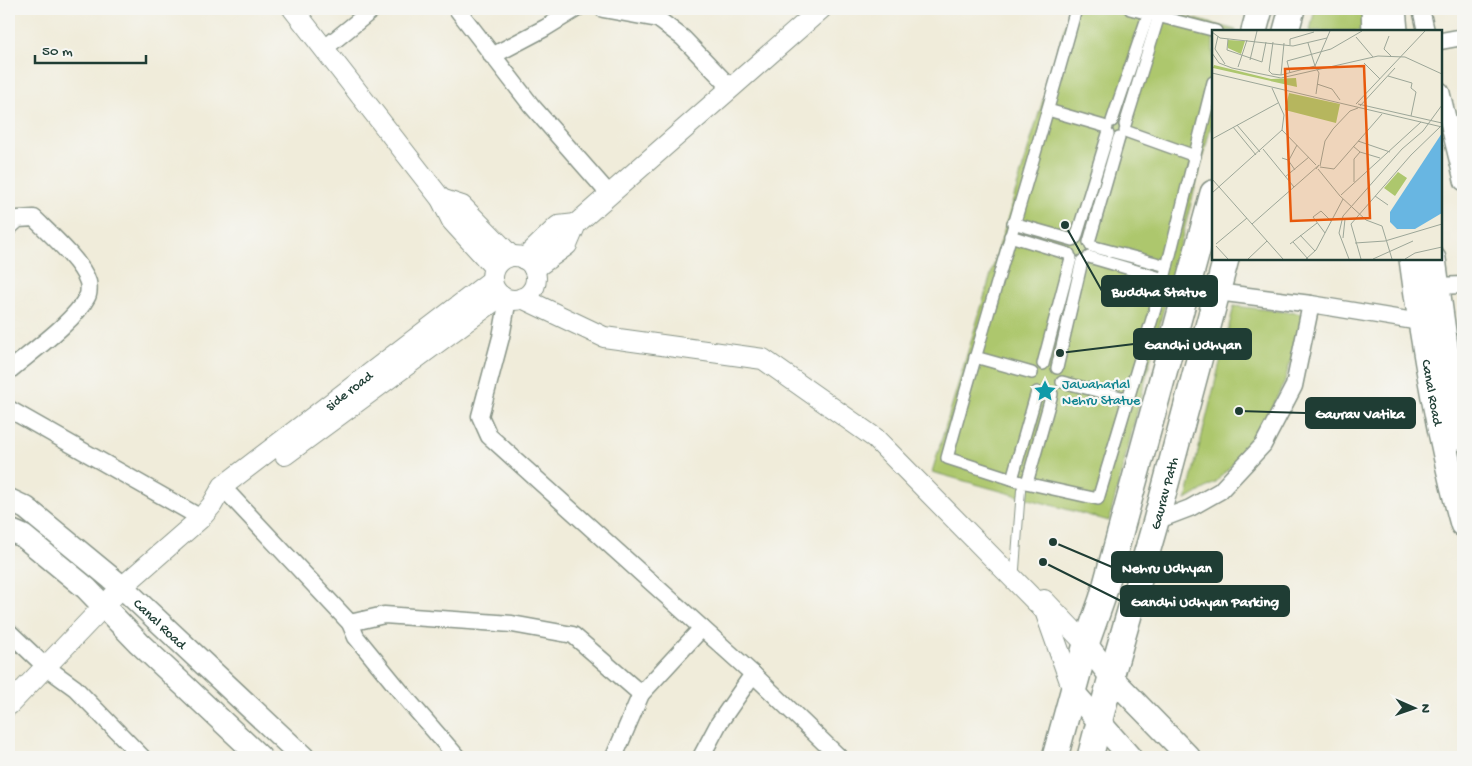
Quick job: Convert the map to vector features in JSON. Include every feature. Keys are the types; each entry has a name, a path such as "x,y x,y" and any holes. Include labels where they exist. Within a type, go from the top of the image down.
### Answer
{"main road":[{"path":"1254,30 1260,9"},
{"path":"1286,30 1292,9"},
{"path":"1374,9 1375,30"},
{"path":"1393,9 1395,30"},
{"path":"1055,757 1086,644 1102,599 1212,197"},
{"name":"Gaurav Path","path":"1090,757 1226,260"},
{"name":"Canal Road","path":"1412,260 1420,322 1438,420 1463,524"},
{"path":"1433,260 1452,390 1463,438"},
{"name":"Canal Road","path":"9,500 26,508 122,587 303,757"},
{"name":"Canal Road","path":"9,530 23,536 86,588 139,643 260,757"},
{"path":"1086,644 1111,677 1189,757"},
{"path":"1074,693 1099,724 1130,757"}],"street":[{"path":"293,9 441,198 462,206 513,279 604,337 763,359 875,438 1045,611 1074,693"},
{"path":"325,48 373,9"},
{"path":"457,9 531,105 610,195"},
{"path":"492,56 576,9"},
{"path":"603,9 658,19 683,38 731,88"},
{"path":"820,9 576,224 567,245 513,279 501,337 480,416 489,436 753,674 839,757"},
{"path":"1076,9 947,458 1020,484 1098,499 1164,279 1212,86"},
{"path":"1130,9 1160,13 1213,30"},
{"path":"1421,9 1426,30"},
{"path":"1057,368 1088,252 1116,129 1149,11"},
{"path":"1013,223 1074,239 1160,13"},
{"path":"1442,41 1463,37"},
{"path":"1442,95 1463,182"},
{"path":"1048,110 1116,129 1195,156"},
{"path":"9,227 18,219 34,218 84,272 88,284 88,296 61,328 9,371"},
{"path":"1010,236 1070,256 1044,364"},
{"path":"1088,252 1167,266"},
{"path":"1088,252 1164,279"},
{"path":"513,279 607,327 763,349 873,427 919,469 1086,644"},
{"name":"side road","path":"9,705 105,607 122,587 207,512 513,279"},
{"name":"side road","path":"207,512 223,486 513,279"},
{"path":"1217,292 1311,304 1420,322 1437,286 1463,285"},
{"path":"1156,521 1190,508 1220,491 1263,446 1294,386 1311,304"},
{"path":"975,357 1032,373"},
{"path":"1062,382 1129,399"},
{"path":"1020,484 1037,392"},
{"path":"1020,484 1052,394"},
{"path":"9,409 207,512"},
{"path":"230,495 350,623 356,637 404,697 457,757"},
{"path":"350,623 384,615 512,624 573,634 641,694"},
{"path":"614,757 641,694 702,628"},
{"path":"9,632 46,666 75,688 132,754"},
{"path":"702,757 719,723 753,674"}],"lane":[{"path":"1015,569 1020,484"}],"green space":[{"path":"1070,9 1157,9 1236,30 1212,30 1212,122 1109,521 932,472"},
{"path":"1315,9 1376,9 1377,30 1310,30"},
{"path":"1234,306 1305,314 1284,383 1256,439 1216,482 1186,500"}],"place":[{"name":"Buddha Statue","path":"1065,225"},
{"name":"Gandhi Udhyan","path":"1060,353"},
{"name":"Jawaharlal Nehru Statue","path":"1045,391"},
{"name":"Gaurav Vatika","path":"1239,411"},
{"name":"Nehru Udhyan","path":"1053,542"},
{"name":"Gandhi Udhyan Parking","path":"1043,562"}]}
